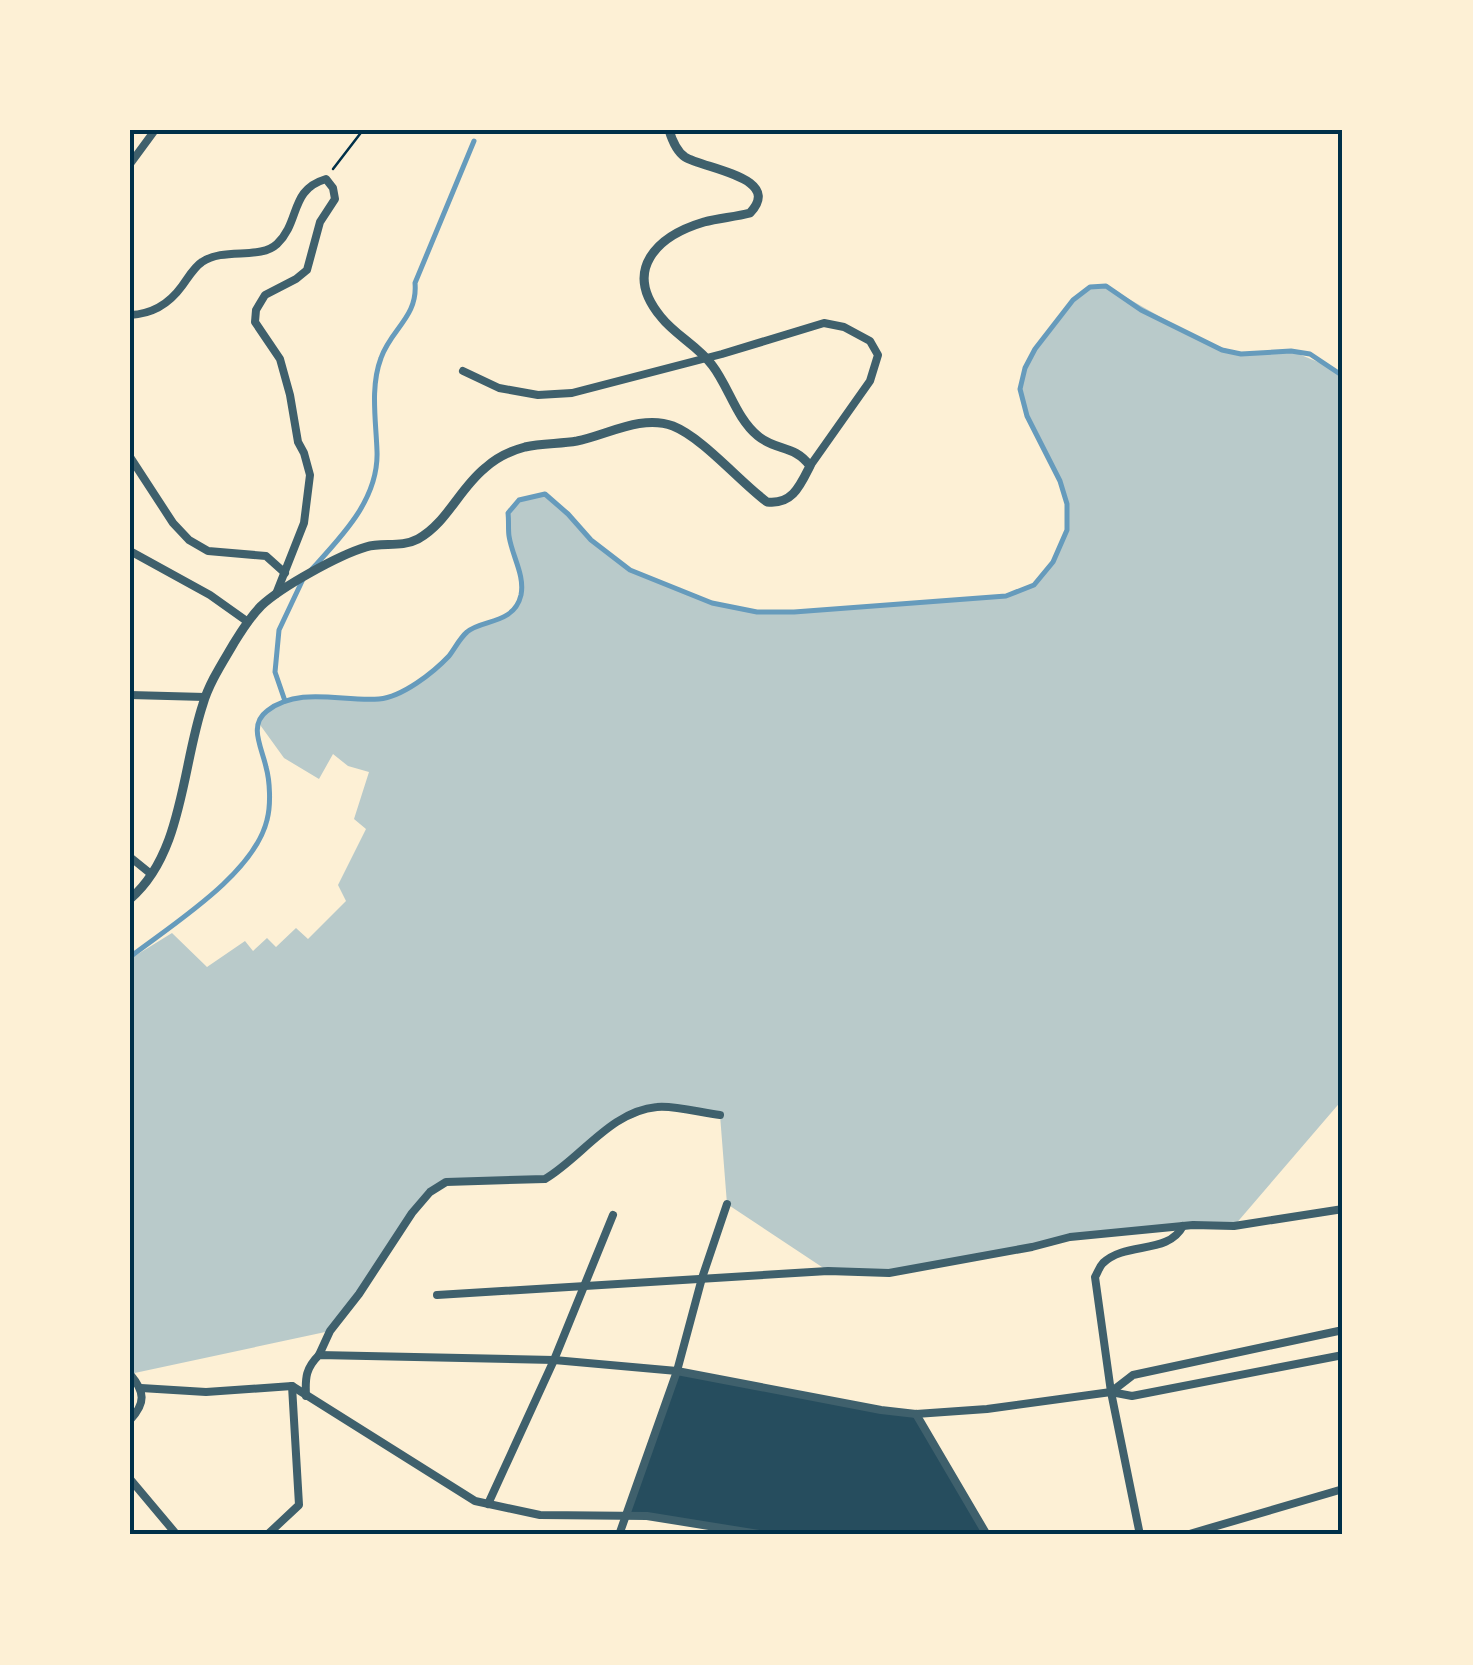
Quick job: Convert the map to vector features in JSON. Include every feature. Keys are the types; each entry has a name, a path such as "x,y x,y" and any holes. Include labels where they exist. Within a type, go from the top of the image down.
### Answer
{"street":[{"path":"130,164 155,130"},
{"path":"670,130 684,157 748,181 758,194 750,213 710,220 677,231 662,241 647,262 644,286 660,317 712,364 750,429 762,440 802,455 810,466"},
{"path":"130,314 162,307 202,261 274,247 288,230 306,188 326,178 333,188 335,199 320,222 307,270 265,294 256,310 255,322 280,359 298,442 310,475 304,522 276,594"},
{"path":"130,899 152,874 168,846 206,697 248,622 276,594 352,551 372,545 414,542 436,525 474,478 500,457 526,447 590,438 641,423 668,424 686,432 760,496 774,503 788,499 870,381 878,354 870,341 844,327 824,323 572,393 538,395 499,388 463,371"},
{"path":"130,458 173,523 189,540 208,551 266,556 285,572"},
{"path":"130,551 210,595 248,622"},
{"path":"130,695 206,697"},
{"path":"130,857 152,874"},
{"path":"306,1396 305,1374 309,1365 430,1192 446,1182 545,1180 602,1132 637,1112 658,1106 720,1115"},
{"path":"618,1535 677,1371 726,1204"},
{"path":"437,1295 828,1271 890,1273 1070,1237 1183,1226 1234,1226 1343,1209"},
{"path":"488,1504 554,1360 613,1215"},
{"path":"1140,1535 1111,1392 1095,1277 1104,1262 1132,1248 1177,1238 1183,1226"},
{"path":"1111,1392 1133,1375 1343,1330"},
{"path":"319,1355 554,1360 677,1371 916,1414 1111,1392 1132,1396 1343,1355"},
{"path":"130,1374 141,1388 142,1399 130,1420"},
{"path":"268,1535 299,1505 292,1386"},
{"path":"141,1388 206,1392 292,1386 475,1501 540,1515 647,1516 764,1535"},
{"path":"916,1414 988,1535"},
{"path":"130,1479 177,1535"},
{"path":"1186,1535 1343,1489"}],"path":[{"path":"326,178 363,130"}],"shaded area":[{"path":"1106,286 1201,340 1241,354 1291,351 1343,376 1343,1099 1234,1226 1070,1237 889,1273 828,1271 727,1204 720,1115 658,1106 602,1132 545,1179 446,1182 430,1192 330,1331 130,1374 130,959 172,933 207,967 245,941 253,951 267,938 276,947 296,928 308,939 346,901 338,885 366,829 354,819 369,772 348,766 333,754 319,779 284,758 258,722 266,711 285,701 306,697 382,699 437,668 470,629 506,616 520,601 522,583 508,513 519,500 545,494 591,540 630,570 712,603 757,612 1006,596 1028,588 1052,562 1067,515 1056,472 1025,409 1022,378 1033,354 1069,304 1087,290"}],"building":[{"path":"677,1371 916,1414 987,1535 754,1535 626,1516"}],"waterway":[{"path":"312,569 356,516 372,485 377,451 374,404 378,369 385,348 412,305 415,283 474,141"},
{"path":"130,957 210,896 246,860 259,840 267,820 270,793 257,730 267,711 279,703 307,697 379,699 397,694 435,670 467,632 512,612 522,588 509,536 508,513 519,500 545,494 591,540 630,570 712,603 757,612 1006,596 1034,585 1053,562 1067,530 1067,504 1060,481 1027,416 1020,389 1035,349 1073,300 1090,287 1106,286 1141,310 1222,350 1241,354 1310,354 1343,376"},
{"path":"285,701 275,672 279,630 304,577"}]}
